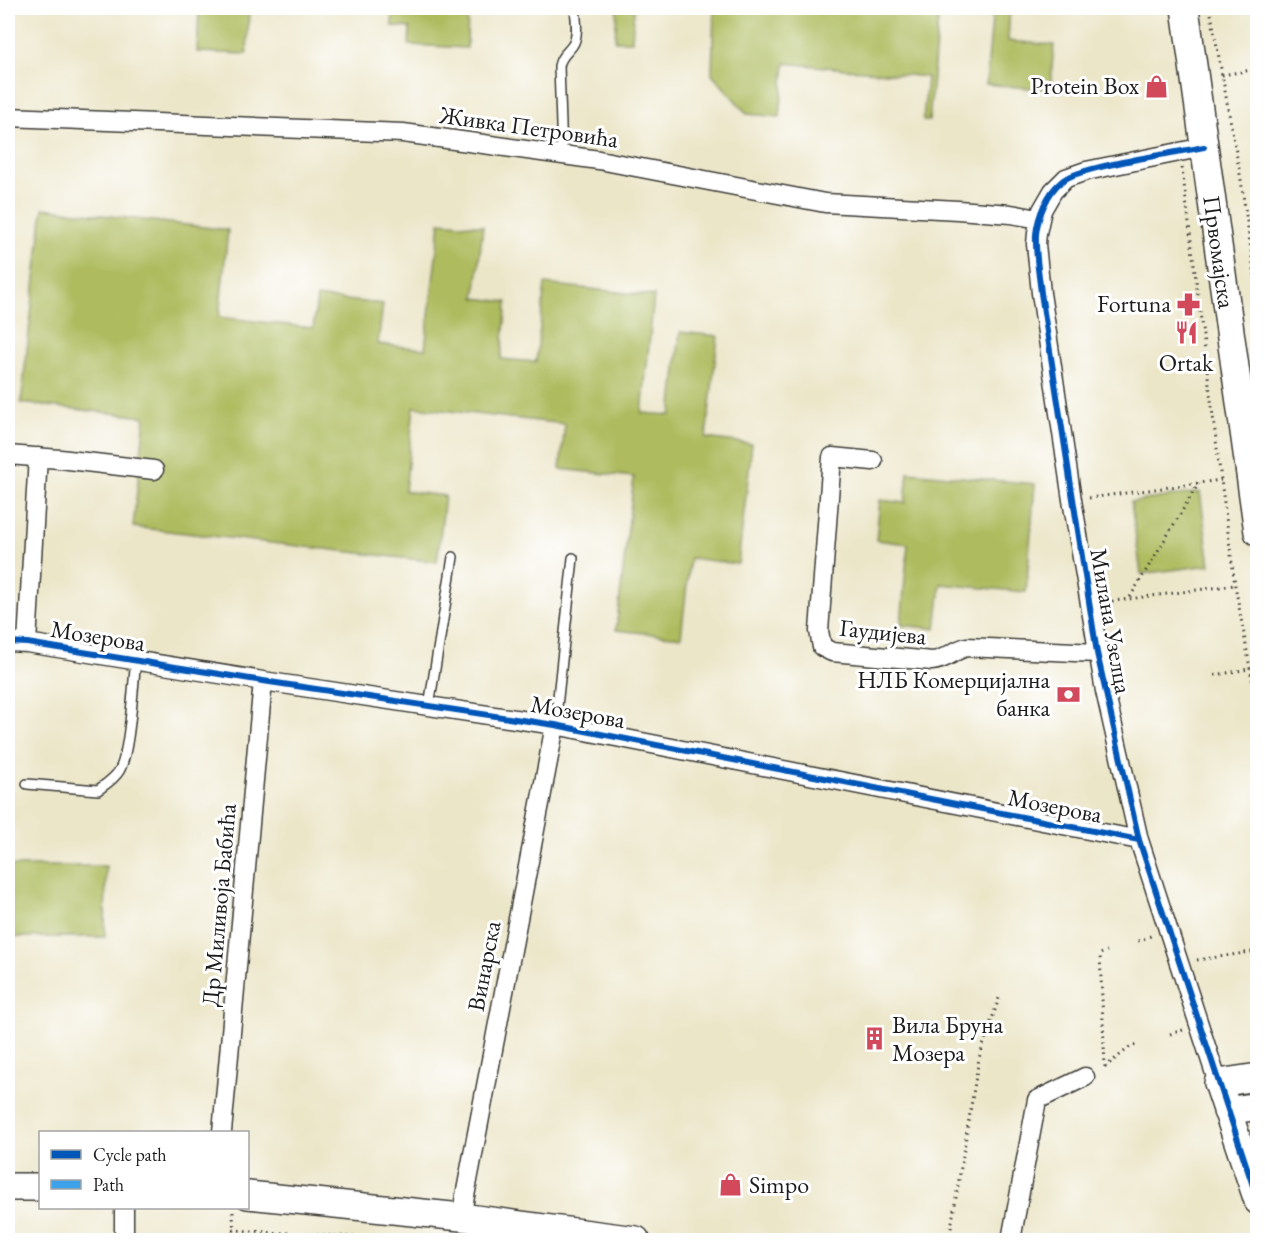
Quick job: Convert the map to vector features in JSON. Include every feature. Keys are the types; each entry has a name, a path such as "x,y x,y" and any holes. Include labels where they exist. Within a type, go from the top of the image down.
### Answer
{"street":[{"name":"Првомајска","path":"1185,8 1192,149 1225,286 1257,532"},
{"name":"Живка Петровића","path":"8,117 403,134 562,154 825,203 958,210 1011,214 1039,219"},
{"name":"Милана Узелца","path":"1192,149 1095,169 1066,178 1053,190 1039,219 1036,244 1041,293 1089,604 1139,840 1257,1201"},
{"path":"8,456 154,470"},
{"name":"Гаудијева","path":"873,461 832,457 819,631 822,647 832,652 932,661 946,659 967,647 1098,653"},
{"path":"27,643 38,458"},
{"name":"Мозерова","path":"8,642 27,643 555,725 1139,840"},
{"name":"Др Миливоја Бабића","path":"222,1131 264,681"},
{"name":"Винарска","path":"461,1217 555,725"},
{"path":"1011,1240 1037,1100 1085,1077"},
{"path":"1218,1083 1257,1077"},
{"path":"1227,1111 1257,1106"},
{"path":"8,1187 39,1187"},
{"path":"249,1195 461,1217 636,1240"},
{"path":"124,1209 124,1240"}],"lane":[{"path":"562,154 559,66 562,55 572,47 575,40 575,8"},
{"path":"429,706 453,557"},
{"path":"555,725 573,558"},
{"path":"27,784 98,790 120,770 126,753 136,660"}],"path":[{"path":"1210,8 1241,180 1257,299"},
{"path":"1222,75 1257,69"},
{"path":"1192,149 1221,480 1235,585 1257,712"},
{"path":"1072,500 1221,480"},
{"path":"1130,598 1199,483"},
{"path":"1089,604 1235,585"},
{"path":"1215,675 1249,669"},
{"path":"1107,951 1100,954 1105,1067 1130,1047 1139,1044"},
{"path":"1178,962 1257,951"},
{"path":"949,1240 979,1058 1000,995"},
{"path":"234,1209 234,1240"},
{"path":"233,1230 408,1240"}],"green space":[{"path":"199,8 249,8 247,54 197,52"},
{"path":"393,8 468,8 467,48 409,45 410,28 392,26"},
{"path":"617,8 634,8 632,41 615,41"},
{"path":"714,8 939,8 929,121 923,121 927,77 785,63 780,117 747,114 712,74"},
{"path":"993,8 1010,8 1008,41 1054,45 1050,90 986,84"},
{"path":"43,208 228,230 219,317 313,328 317,297 383,304 378,344 425,349 440,222 483,226 475,298 507,302 501,359 536,362 545,284 654,296 642,413 671,415 680,332 718,336 706,438 752,444 738,564 690,558 681,637 616,630 634,477 560,469 565,424 414,407 405,491 445,496 437,562 133,527 145,417 21,403"},
{"path":"908,472 1035,484 1026,592 941,584 936,629 901,625 908,544 876,540 880,500 905,503"},
{"path":"1200,492 1210,565 1141,574 1131,502"},
{"path":"8,866 106,866 105,937 8,937"}],"cycle path":[{"path":"1204,147 1108,165 1072,175 1062,181 1052,192 1041,212 1036,234 1036,249 1097,653 1139,840 1258,1201"},
{"path":"8,642 27,643 555,725 1139,840"}],"place":[{"name":"Protein Box","path":"1157,86"},
{"name":"Fortuna","path":"1189,304"},
{"name":"Ortak","path":"1186,333"},
{"name":"НЛБ Комерцијална банка","path":"1068,694"},
{"name":"Вила Бруна Мозера","path":"874,1039"},
{"name":"Simpo","path":"731,1185"}]}
